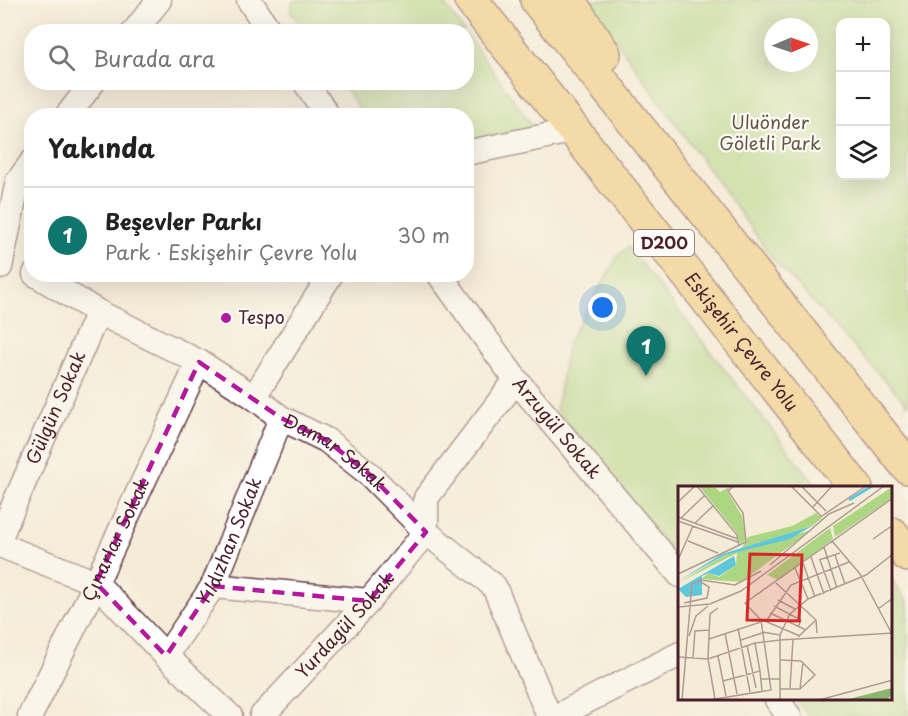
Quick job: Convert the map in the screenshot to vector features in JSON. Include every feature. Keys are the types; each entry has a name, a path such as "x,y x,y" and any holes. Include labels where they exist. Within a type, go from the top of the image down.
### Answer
{"highway":[{"name":"Eskişehir Çevre Yolu","path":"471,0 854,486"},
{"name":"D200","path":"537,0 668,168 908,467"},
{"path":"568,0 626,86 668,168"},
{"path":"763,286 821,331 908,435"},
{"path":"893,536 908,555"}],"street":[{"path":"140,24 159,0"},
{"path":"254,3 266,24"},
{"path":"73,108 87,90"},
{"path":"310,90 323,108"},
{"path":"474,151 575,130"},
{"path":"16,175 0,269 24,271"},
{"name":"Damar Sokak","path":"48,282 98,312 199,362 254,397 281,418 326,440 359,466 426,532 494,586 549,716"},
{"path":"254,397 326,282"},
{"name":"Arzugül Sokak","path":"445,282 516,380 678,573"},
{"name":"Gülgün Sokak","path":"0,537 98,312"},
{"name":"Çınarlar Sokak","path":"30,716 96,583 199,362"},
{"path":"426,532 426,498 516,380"},
{"name":"Yıldızhan Sokak","path":"166,656 213,586 281,418"},
{"name":"Yurdagül Sokak","path":"262,716 369,601 426,532"},
{"path":"0,544 96,583 166,656 230,716"},
{"path":"213,586 369,601"},
{"path":"557,716 678,655"},
{"path":"778,701 789,716"}],"highlighted area":[{"path":"199,362 281,418 326,440 368,473 426,532 369,601 213,586 166,656 96,583"}],"green space":[{"path":"294,0 441,0 459,24 300,24 290,10"},
{"name":"Uluönder Göletli Park","path":"587,0 908,0 908,405 773,259"},
{"path":"474,45 534,128 474,140 474,108 359,108 346,90 474,90"},
{"path":"628,247 816,486 678,486 678,558 556,410 568,342 618,256"},
{"path":"893,582 908,602 908,716 809,716 796,701 893,701"}],"place":[{"name":"Tespo","path":"226,318"},
{"name":"Beşevler Parkı","path":"646,376"}]}
